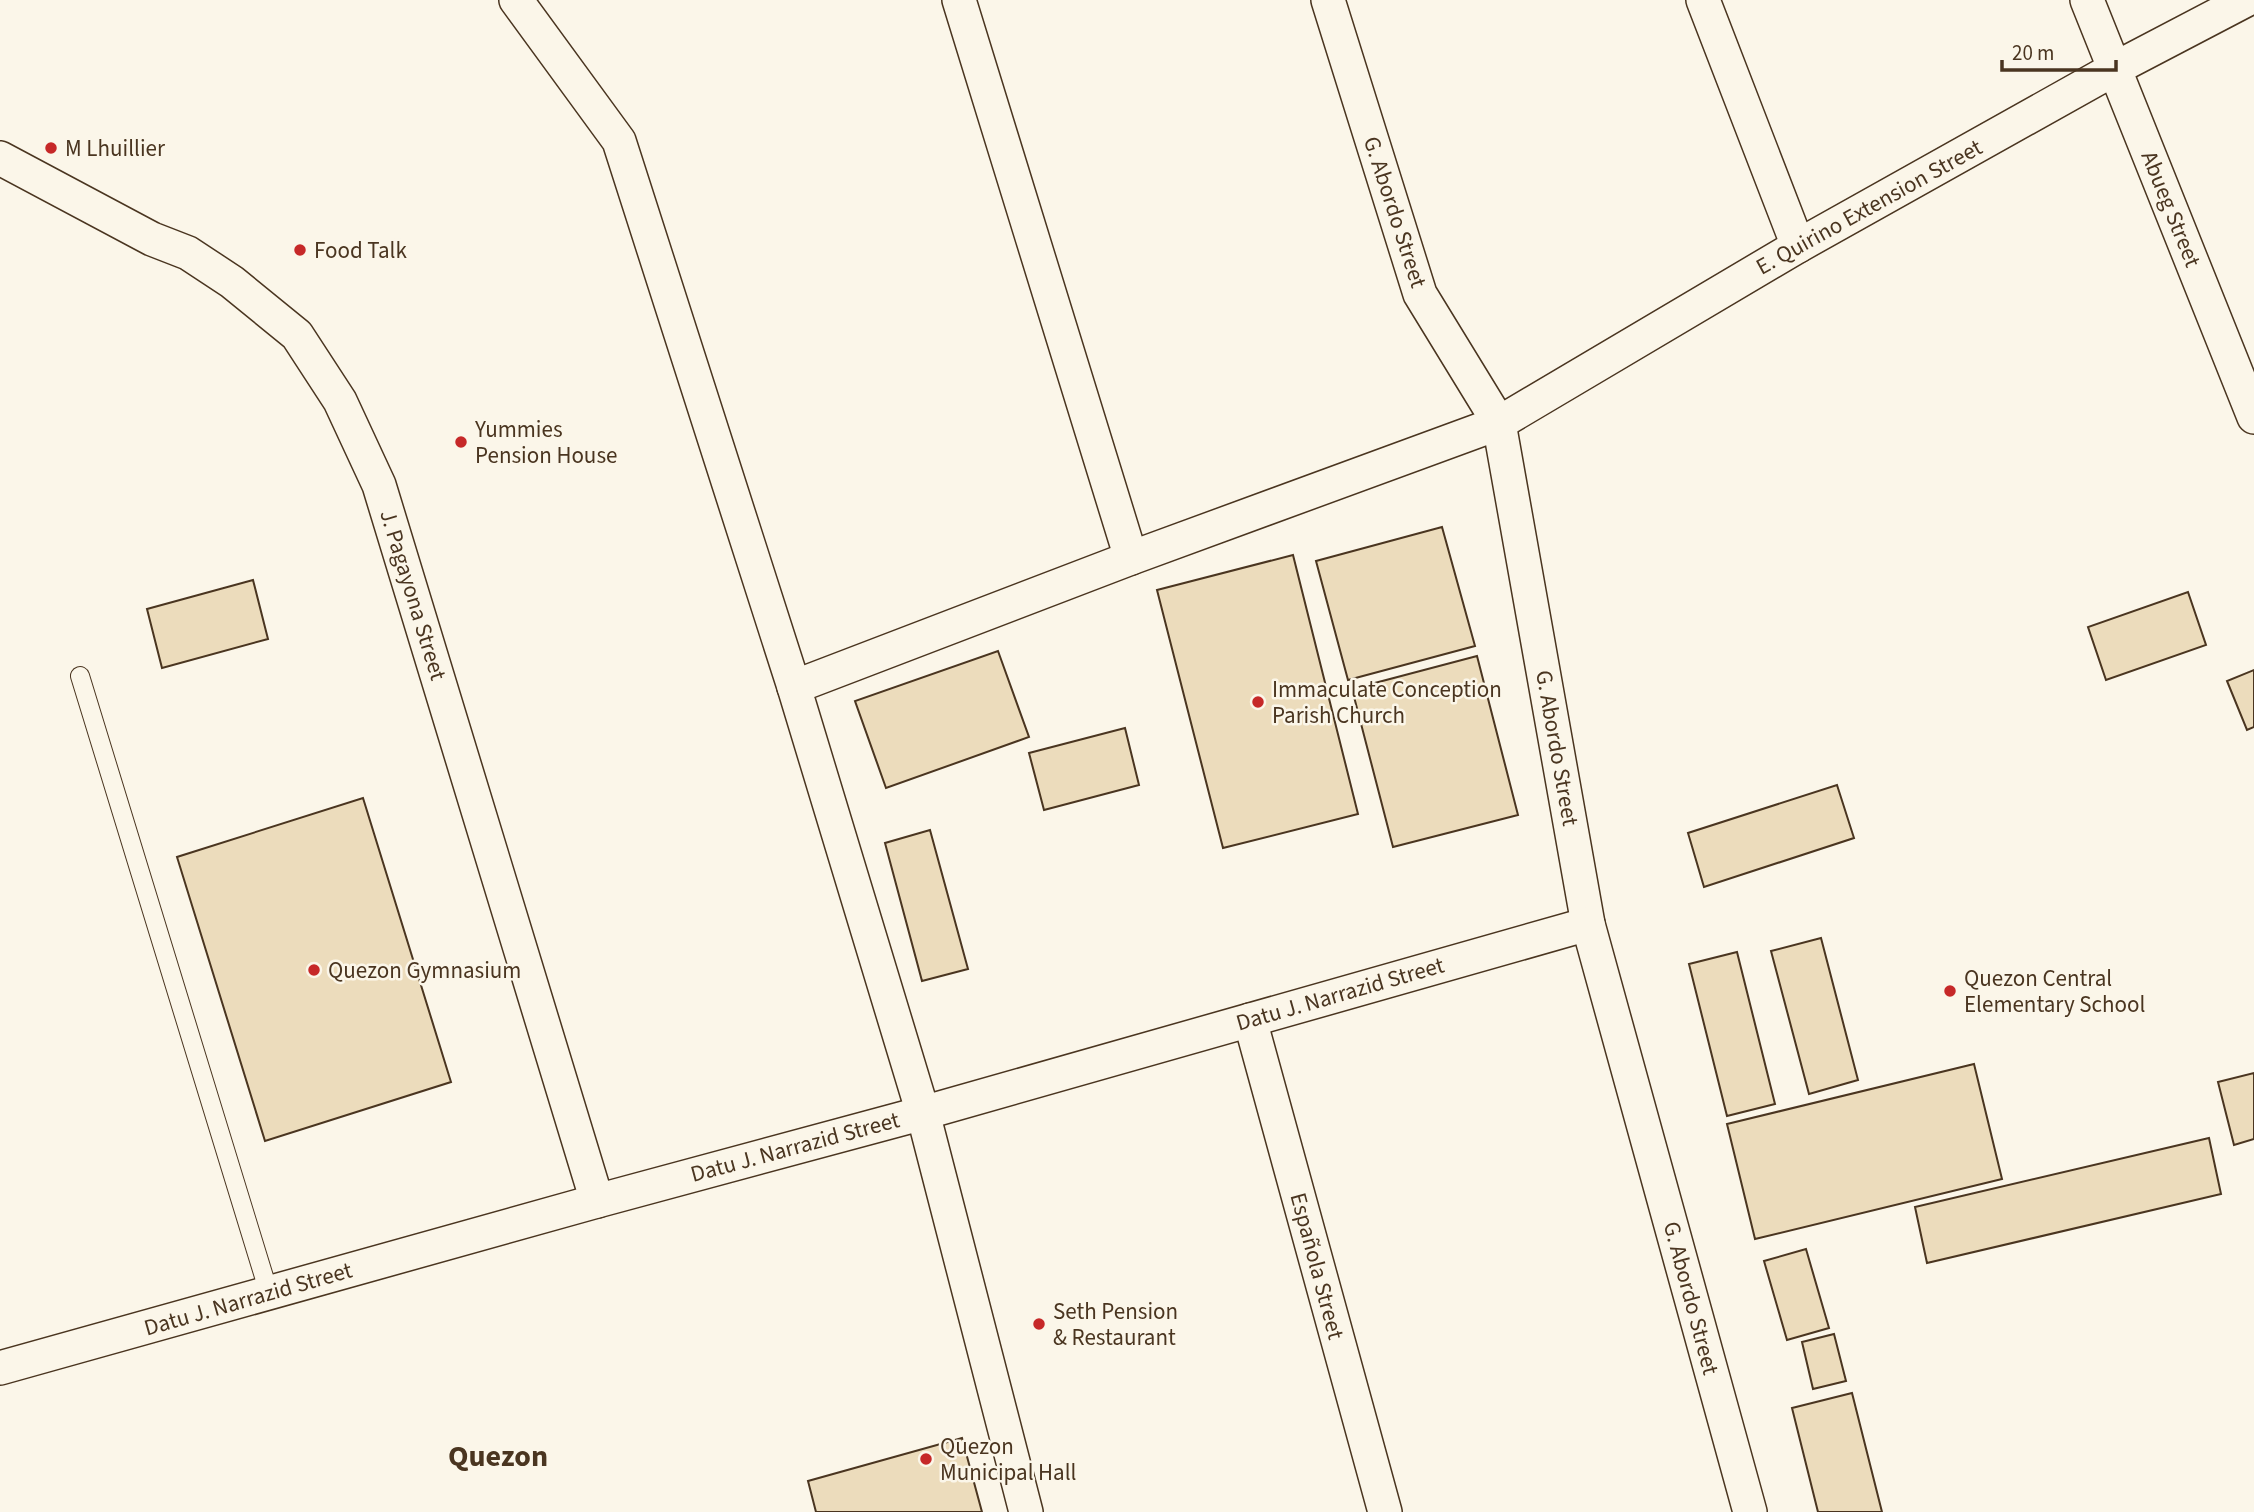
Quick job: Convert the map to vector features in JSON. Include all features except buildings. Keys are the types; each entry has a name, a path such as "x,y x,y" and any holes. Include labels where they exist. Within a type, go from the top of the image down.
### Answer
{"street":[{"path":"516,0 620,141 794,687 923,1112 1026,1512"},
{"path":"959,0 1131,558"},
{"name":"G. Abordo Street","path":"1328,0 1420,294 1499,423 1588,924 1750,1512"},
{"path":"1703,0 1798,246"},
{"name":"Abueg Street","path":"2087,0 2254,417"},
{"name":"E. Quirino Extension Street","path":"794,687 1131,558 1499,423 1798,246 2116,68 2246,0"},
{"name":"J. Pagayona Street","path":"0,158 152,239 188,253 232,282 297,335 340,401 379,485 597,1201"},
{"name":"Datu J. Narrazid Street","path":"0,1368 1588,924"},
{"name":"Española Street","path":"1250,1020 1385,1512"}],"lane":[{"path":"80,676 269,1293"}],"place":[{"name":"M Lhuillier","path":"51,148"},
{"name":"Food Talk","path":"300,250"},
{"name":"Yummies Pension House","path":"461,442"},
{"name":"Immaculate Conception Parish Church","path":"1258,702"},
{"name":"Quezon Gymnasium","path":"314,970"},
{"name":"Quezon Central Elementary School","path":"1950,991"},
{"name":"Seth Pension & Restaurant","path":"1039,1324"},
{"name":"Quezon Municipal Hall","path":"926,1459"}],"district":[{"name":"Quezon","path":"498,1456"}]}
